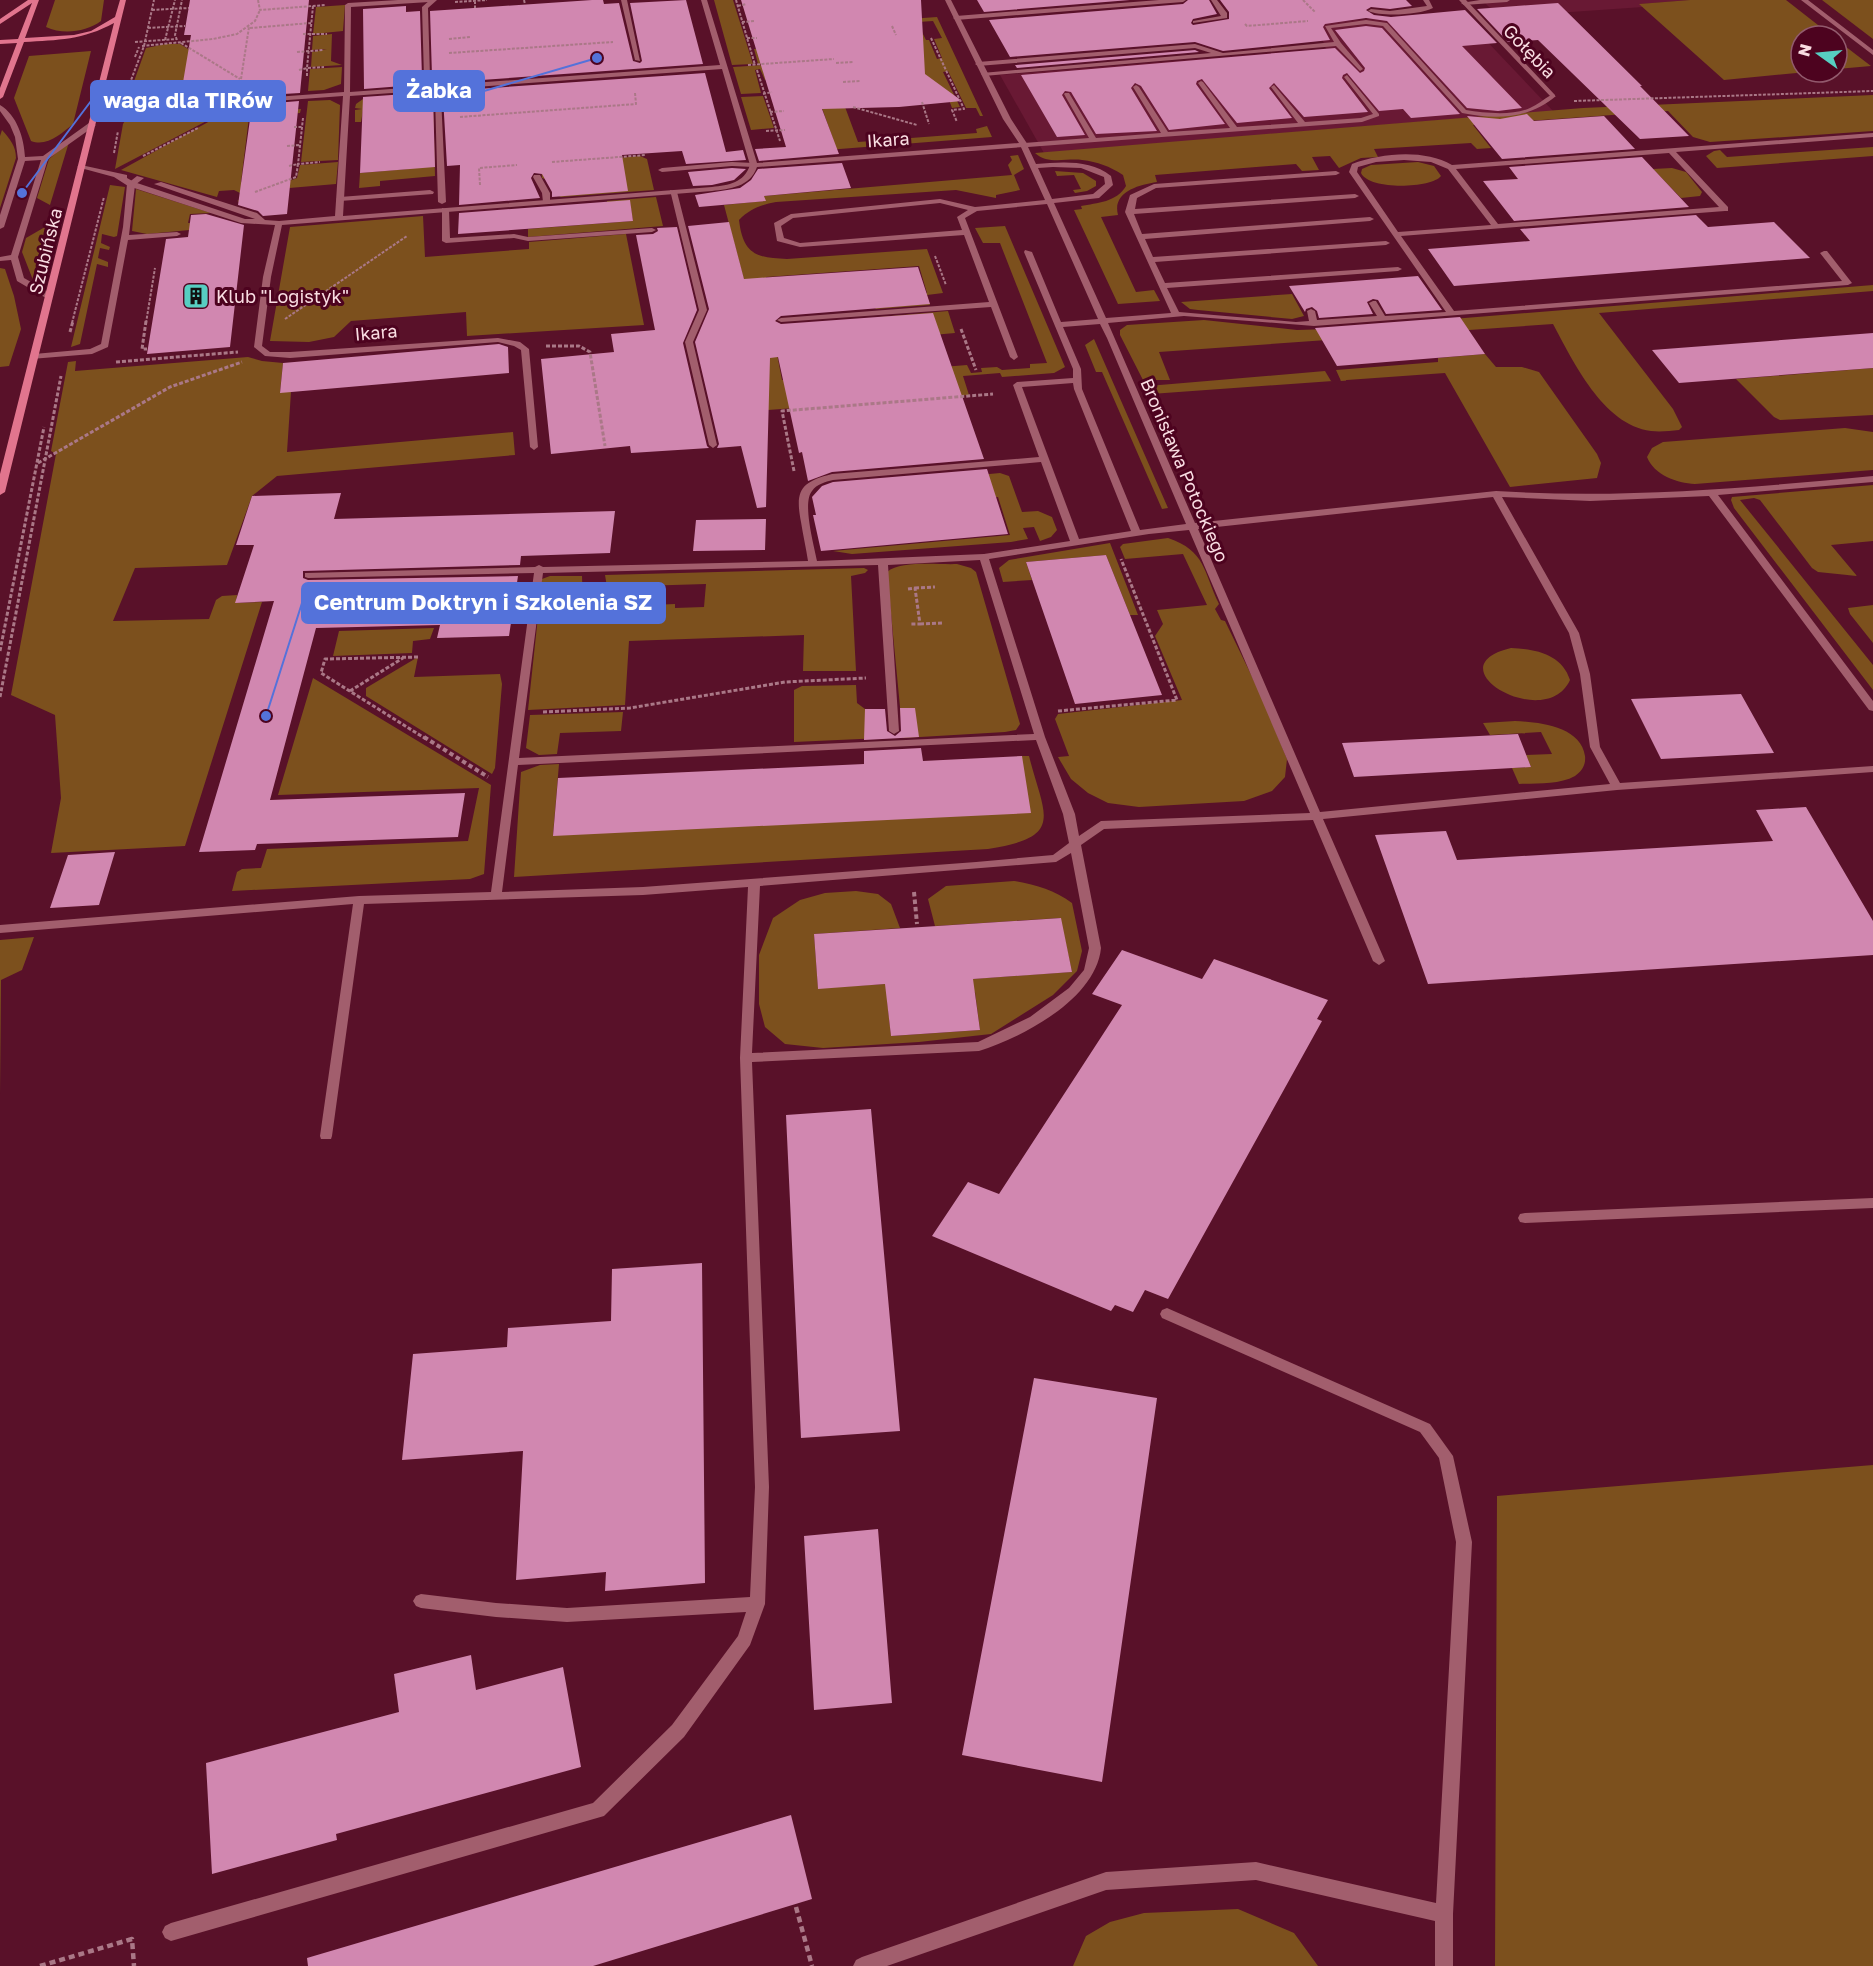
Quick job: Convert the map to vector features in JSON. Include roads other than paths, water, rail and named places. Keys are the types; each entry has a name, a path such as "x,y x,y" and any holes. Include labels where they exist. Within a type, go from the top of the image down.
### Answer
{"main road":[{"path":"0,22 34,0"},
{"path":"0,97 34,0"},
{"name":"Szubińska","path":"0,492 123,0"},
{"path":"0,42 84,35 119,18"},
{"path":"2,68 7,78"}],"street":[{"path":"624,0 638,60"},
{"path":"113,175 131,184 244,221 279,223 444,206 481,207 732,186 746,180 753,173 754,165 704,0"},
{"name":"Bronisława Potockiego","path":"948,0 978,64 1024,145 1050,201 1379,961"},
{"path":"956,18 1183,0"},
{"path":"1195,22 1225,17 1214,0"},
{"path":"1371,11 1385,13 1427,9 1431,5 1426,0"},
{"path":"1463,1 1507,0"},
{"path":"1804,0 1873,53"},
{"name":"Gołębia","path":"1338,44 1327,30 1330,25 1366,22 1385,24 1464,112 1483,114 1521,112 1532,110 1553,96 1463,1"},
{"path":"339,218 347,94 348,5 429,2 427,78 438,88 446,241 514,236 528,239 652,230"},
{"path":"984,74 1338,44 1360,69"},
{"path":"978,64 1195,46 1223,55"},
{"path":"96,112 723,67"},
{"name":"Ikara","path":"662,170 1235,130 1362,120 1377,115 1347,77"},
{"path":"1202,83 1235,130"},
{"path":"1136,87 1166,135"},
{"path":"1274,87 1304,124"},
{"path":"1067,94 1094,140"},
{"path":"0,107 13,120 22,142 22,159 0,227"},
{"path":"22,159 45,158 92,125"},
{"path":"1451,167 1873,135"},
{"path":"1397,234 1725,209 1670,150"},
{"path":"45,158 14,257 20,279 49,296"},
{"path":"1452,314 1353,169 1355,166 1371,161 1419,158 1436,160 1451,167 1496,226"},
{"path":"968,232 800,245 780,239 777,225 791,216 940,201 975,209 1096,196 1109,185 1109,179 1099,171 1080,165 1034,166"},
{"path":"81,167 113,175 140,178 254,215 262,221"},
{"path":"1176,315 1130,212 1133,197 1154,186 1336,173"},
{"path":"537,177 546,193 547,202"},
{"path":"34,357 92,351 105,345 125,238 131,184 140,178"},
{"path":"340,199 430,192"},
{"path":"673,192 703,310 689,342 713,445"},
{"path":"1130,212 1355,196"},
{"path":"975,209 961,217 1014,357"},
{"path":"1140,237 1370,219"},
{"name":"Ikara","path":"279,223 267,277 258,347 268,354 290,355 498,340 517,344 525,349 534,447"},
{"path":"125,238 177,234"},
{"path":"1151,260 1386,243"},
{"path":"1028,252 1077,369 1078,389 1137,533"},
{"path":"1058,325 1176,315 1210,315 1314,324 1848,283 1824,254"},
{"path":"0,258 14,257"},
{"path":"1163,286 1398,269"},
{"path":"1372,303 1383,320"},
{"path":"781,320 995,304"},
{"path":"1311,311 1314,324"},
{"path":"1076,543 1017,385 1078,380"},
{"path":"813,563 802,502 804,493 818,481 832,477 1045,459"},
{"path":"308,575 883,562 984,557 1137,533 1496,494 1551,499 1712,493 1873,479"},
{"path":"1712,493 1873,708"},
{"path":"1496,494 1574,633 1585,674 1595,747 1617,787"},
{"path":"746,1058 979,1046 1004,1038 1039,1015 1081,983 1094,961 1095,948 1076,844 1068,814 1040,737 984,557"},
{"path":"883,562 894,731"},
{"path":"496,894 539,568"},
{"path":"512,762 1040,737"},
{"path":"0,929 359,900 643,891 912,871 1056,858 1101,825 1318,816 1617,787 1873,769"},
{"path":"171,1932 598,1810 678,1731 744,1640 757,1604 762,1487 746,1058 754,883"},
{"path":"326,1136 359,900"},
{"path":"1525,1218 1873,1203"},
{"path":"1167,1314 1425,1428 1446,1456 1464,1542 1444,1914 1444,1966"},
{"path":"421,1601 567,1615 757,1604"},
{"path":"862,1966 1106,1881 1256,1871 1444,1914"}],"place":[{"name":"Żabka","path":"597,58"},
{"name":"waga dla TIRów","path":"22,193"},
{"name":"Klub \"Logistyk\"","path":"196,296"},
{"name":"Centrum Doktryn i Szkolenia SZ","path":"266,716"}]}
